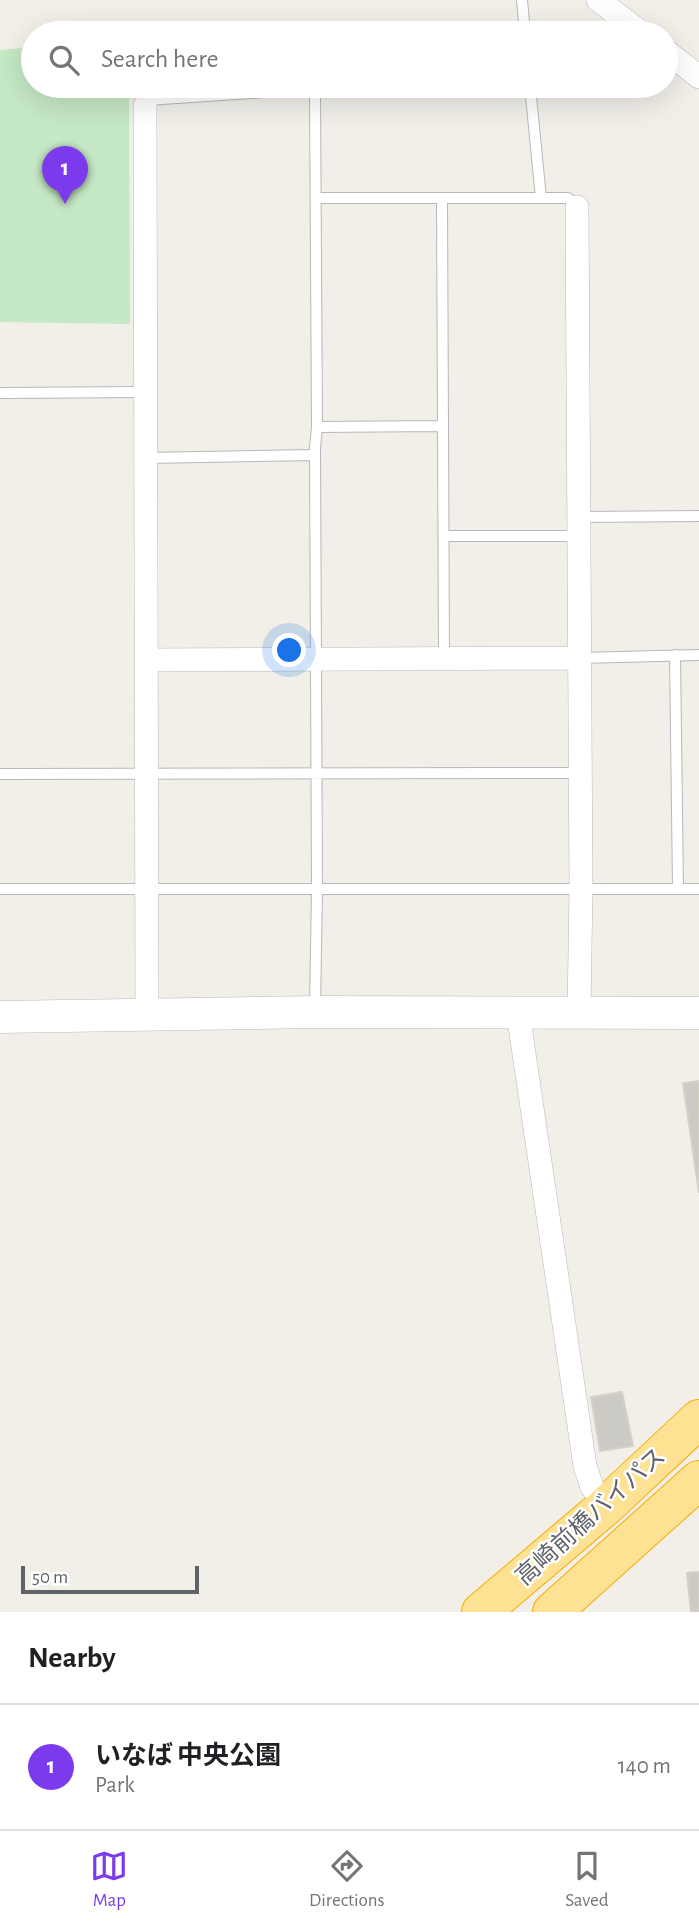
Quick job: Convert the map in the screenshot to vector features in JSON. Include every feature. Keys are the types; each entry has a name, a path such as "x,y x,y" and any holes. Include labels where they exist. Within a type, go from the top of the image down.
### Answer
{"highway":[{"name":"高崎前橋バイパス","path":"481,1612 606,1506 699,1419"},
{"name":"高崎前橋バイパス","path":"552,1612 699,1480"}],"street":[{"path":"598,0 626,21"},
{"path":"678,60 699,77"},
{"path":"145,106 147,1017"},
{"path":"578,207 581,890 579,1012"},
{"path":"146,660 579,658"},
{"path":"0,1017 147,1017 315,1012 699,1013"},
{"path":"519,1013 585,1466 589,1482 606,1506"}],"lane":[{"path":"522,0 524,21"},
{"path":"145,106 147,100 177,98"},
{"path":"315,98 315,1012"},
{"path":"531,98 541,198"},
{"path":"316,198 568,198 578,207"},
{"path":"442,198 444,657"},
{"path":"0,393 145,392"},
{"path":"317,427 442,426"},
{"path":"145,458 315,455"},
{"path":"444,536 699,516"},
{"path":"676,655 678,888"},
{"path":"579,658 699,655"},
{"path":"0,774 580,773"},
{"path":"0,889 699,888"}],"green space":[{"path":"21,48 21,98 129,98 130,324 0,322 0,50"}],"building":[{"path":"699,1081 699,1193 683,1083"},
{"path":"622,1392 633,1446 600,1451 591,1397"},
{"path":"699,1572 699,1612 691,1612 687,1573"}],"place":[{"name":"いなば 中央公園","path":"65,204"}]}
